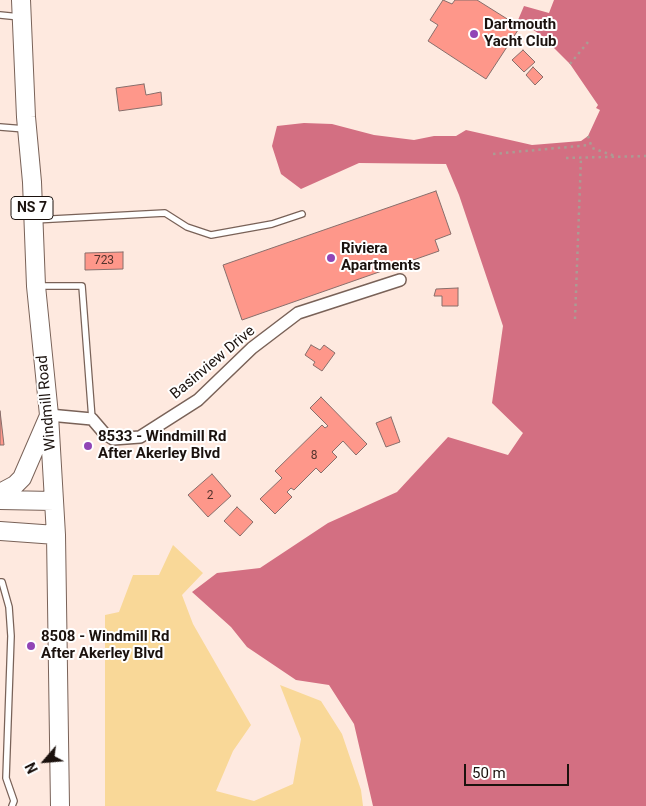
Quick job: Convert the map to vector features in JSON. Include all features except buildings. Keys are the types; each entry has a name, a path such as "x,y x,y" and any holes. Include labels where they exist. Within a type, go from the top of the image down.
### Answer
{"main road":[{"name":"Windmill Road","path":"21,9 27,129 32,182 36,286 49,415 56,534 60,806"},
{"path":"0,493 15,485 22,478 49,415"},
{"path":"0,500 54,501"},
{"path":"0,531 56,534"}],"street":[{"name":"Basinview Drive","path":"92,419 104,433 113,439 140,437 198,400 252,348 298,313 400,280"},
{"path":"49,415 92,419"}],"lane":[{"path":"0,15 21,9"},
{"path":"0,127 27,129"},
{"path":"32,220 165,213 187,227 211,235 272,224 302,214"},
{"path":"36,286 82,286 92,419"},
{"path":"0,582 2,582 9,607 11,636 6,778 14,801 12,806"}],"path":[{"path":"570,64 588,42"},
{"path":"588,136 592,148 617,157"},
{"path":"493,154 590,145"},
{"path":"566,158 646,156"},
{"path":"575,319 581,158"}],"shaded area":[{"path":"554,0 646,0 646,806 373,806 354,724 329,685 296,680 247,647 231,627 192,592 217,573 260,568 328,523 397,492 448,437 508,455 523,433 492,403 503,326 459,195 446,164 359,163 301,189 281,174 272,146 277,126 304,123 332,124 374,135 414,140 434,136 456,136 466,130 532,145 581,141 588,136 600,110 596,108 598,105 570,64 541,35 518,20 524,6 549,13"},
{"path":"173,545 203,573 182,595 193,624 251,725 233,751 216,791 254,801 293,784 301,739 280,685 321,701 342,734 361,790 363,806 105,806 105,615 119,612 133,575 159,575"}],"place":[{"name":"Dartmouth Yacht Club","path":"474,34"},
{"name":"Riviera Apartments","path":"331,258"},
{"name":"8533 - Windmill Rd After Akerley Blvd","path":"88,446"},
{"name":"8508 - Windmill Rd After Akerley Blvd","path":"31,646"}]}
